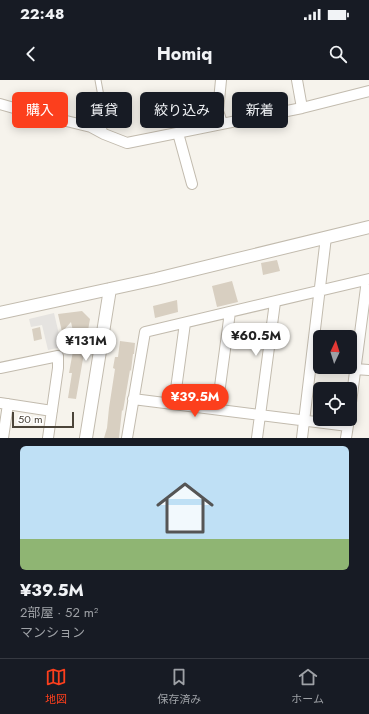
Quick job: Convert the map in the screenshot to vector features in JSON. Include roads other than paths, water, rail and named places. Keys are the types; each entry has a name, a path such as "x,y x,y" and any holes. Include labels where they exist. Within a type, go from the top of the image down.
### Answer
{"street":[{"path":"220,92 221,80"},
{"path":"297,80 302,108"},
{"path":"224,123 302,108 369,90"},
{"path":"0,104 91,127 104,134 127,142 200,128"},
{"path":"178,133 192,184"},
{"path":"0,313 110,289 369,227"},
{"path":"302,438 326,237"},
{"path":"127,438 145,332 368,279 357,355"},
{"path":"86,438 110,289"},
{"path":"257,438 275,302"},
{"path":"217,410 230,312"},
{"path":"174,404 185,323"},
{"path":"0,368 58,356 58,368 48,438"},
{"path":"357,369 369,370"},
{"path":"133,399 313,421"},
{"path":"3,438 4,403 52,411"},
{"path":"346,438 348,426"}],"lane":[{"path":"98,80 103,107 104,134"}]}
